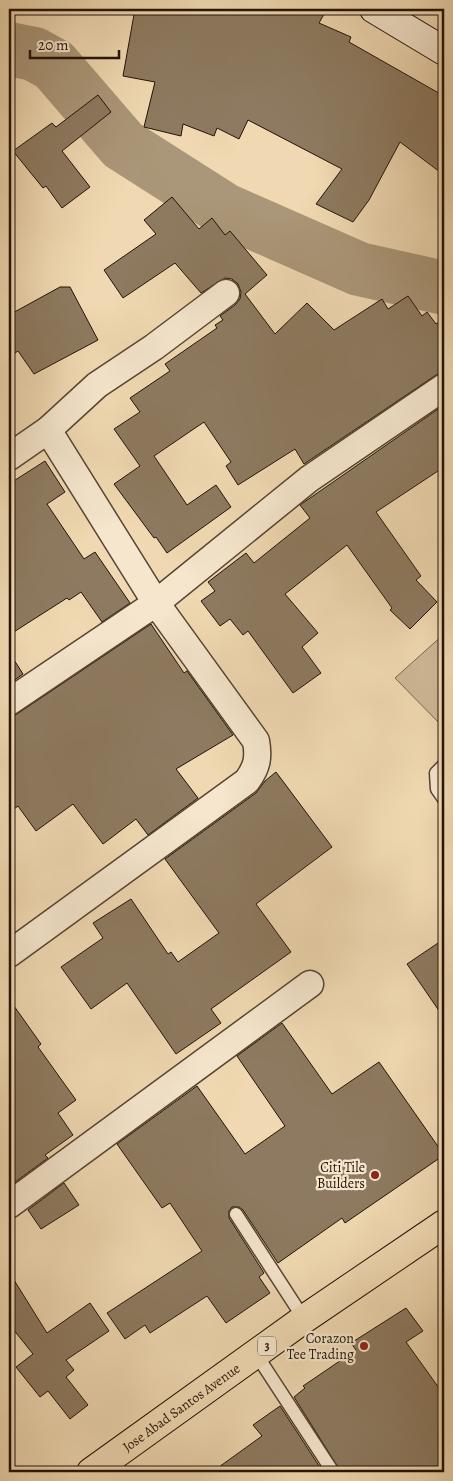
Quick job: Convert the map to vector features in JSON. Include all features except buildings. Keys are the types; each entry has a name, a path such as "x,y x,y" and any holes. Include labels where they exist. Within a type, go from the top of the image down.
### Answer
{"highway":[{"name":"Jose Abad Santos Avenue","path":"103,1469 304,1319 444,1224"}],"street":[{"path":"374,9 444,51"},
{"path":"9,457 48,430 97,385 154,347 226,293"},
{"path":"9,702 156,603 308,479 444,387"},
{"path":"9,954 247,781 256,769 258,755 256,740 156,603 48,430"},
{"path":"9,1205 310,984"}],"lane":[{"path":"444,765 436,773 437,790 444,800"},
{"path":"236,1214 304,1319"},
{"path":"256,1354 333,1472"}],"shaded area":[{"path":"444,634 444,728 395,678"}],"waterway":[{"path":"9,49 34,54 54,65 123,145 225,210 359,269 444,288"}],"place":[{"name":"Citi Tile Builders","path":"375,1175"},
{"name":"Corazon Tee Trading","path":"364,1346"}]}
